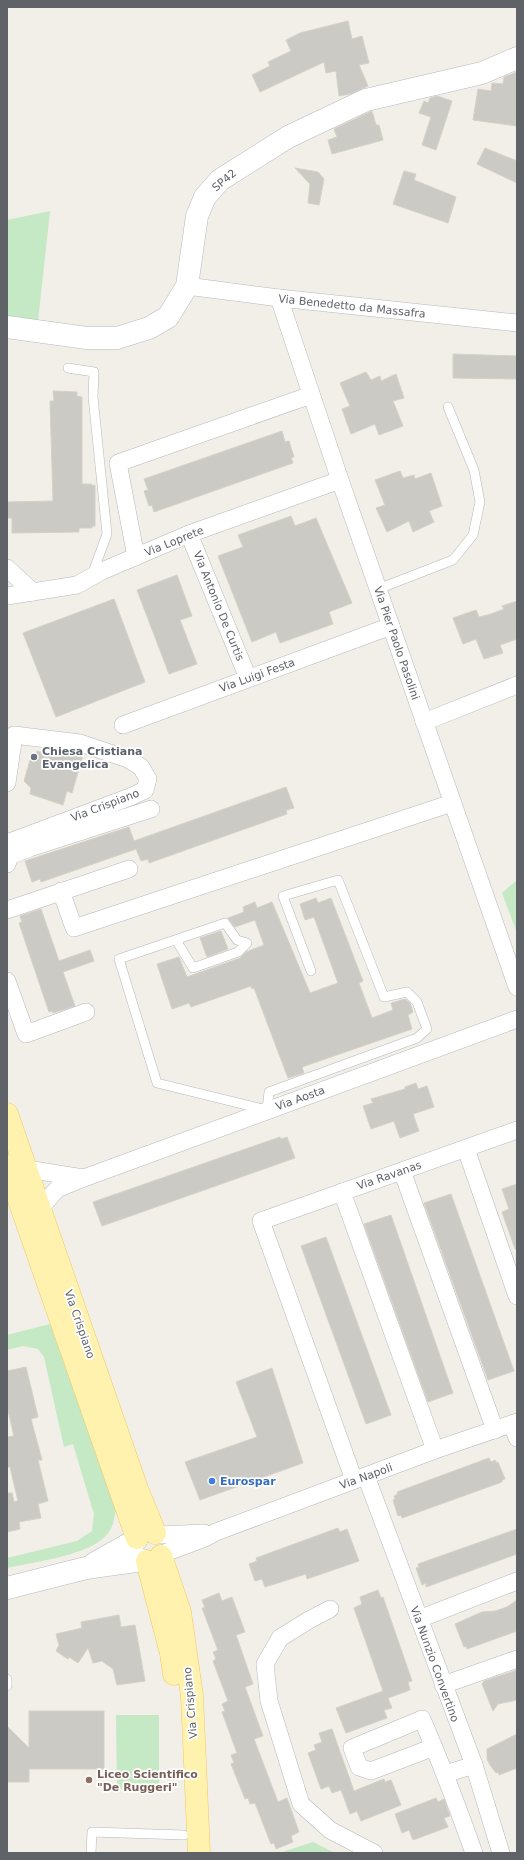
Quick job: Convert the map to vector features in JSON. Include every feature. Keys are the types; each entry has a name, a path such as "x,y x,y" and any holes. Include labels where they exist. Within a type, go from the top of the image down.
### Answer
{"main road":[{"name":"SP42","path":"7,327 87,338 117,338 148,328 168,317 187,286 197,216 205,197 220,180 288,137 366,100 482,73 517,58"},
{"name":"Via Crispiano","path":"7,1114 17,1168 150,1547 180,1612 192,1696 199,1853"},
{"name":"Via Crispiano","path":"17,1168 40,1209 137,1490 150,1547 173,1667 182,1738 185,1844"},
{"path":"7,1588 86,1568 150,1547"}],"street":[{"name":"Via Benedetto da Massafra","path":"187,286 279,298 517,324"},
{"name":"Via Pier Paolo Pasolini","path":"279,298 340,480 517,987"},
{"path":"136,556 118,463 311,395"},
{"name":"Via Loprete","path":"7,596 77,585 136,556 189,534 340,480"},
{"name":"Via Antonio De Curtis","path":"189,534 248,678"},
{"path":"7,568 33,592"},
{"name":"Via Luigi Festa","path":"123,725 391,626"},
{"path":"424,722 517,685"},
{"name":"Via Crispiano","path":"7,783 14,735 80,743 128,759 141,767 148,779 145,790 130,797 7,843"},
{"path":"62,891 74,928 452,803"},
{"name":"Via Crispiano","path":"7,864 10,856 151,809"},
{"path":"7,910 129,869"},
{"path":"7,981 26,1034 86,1012"},
{"name":"Via Aosta","path":"40,1209 57,1189 84,1178 517,1019"},
{"name":"Via Ravanas","path":"261,1221 517,1130"},
{"path":"466,1149 517,1296"},
{"path":"17,1168 84,1178"},
{"path":"402,1171 495,1430"},
{"path":"342,1192 435,1450"},
{"name":"Via Nunzio Convertino","path":"261,1221 360,1478 419,1619 474,1766 502,1853"},
{"name":"Via Napoli","path":"150,1547 216,1532 435,1450 495,1430 515,1428"},
{"path":"419,1619 517,1581"},
{"path":"330,1609 280,1638 265,1664 269,1701 301,1804 330,1830 374,1853"},
{"path":"443,1685 517,1659"},
{"path":"434,1747 474,1853"},
{"path":"445,1774 474,1766"}],"lane":[{"path":"68,368 94,372 93,397 107,534 91,577"},
{"path":"378,589 453,560 473,535 480,502 475,476 448,407"},
{"path":"176,940 193,968 238,952 247,943 237,940 225,923 119,959 157,1083 267,1110 270,1092 417,1038 427,1029 417,1002 407,992 384,997 338,880 283,896 311,971"},
{"path":"7,1679 7,1686"},
{"path":"91,1853 92,1832 185,1844"}],"green space":[{"path":"50,211 38,321 7,322 7,220"},
{"path":"517,880 517,933 502,893"},
{"path":"50,1324 116,1510 114,1522 108,1533 100,1541 90,1547 62,1556 7,1568 7,1558 77,1541 92,1531 94,1514 73,1444 64,1447 44,1357 38,1349 23,1346 7,1350 7,1335"},
{"path":"116,1715 159,1715 159,1788 117,1789"},
{"path":"313,1842 335,1853 279,1853"}],"building":[{"path":"348,21 352,39 362,36 369,63 359,65 368,86 350,94 339,96 336,71 326,73 324,62 260,92 252,75 270,66 268,62 291,51 286,40 300,33"},
{"path":"517,72 517,126 473,120 478,89 491,91 492,83 503,84 504,77"},
{"path":"437,96 452,101 436,150 422,145 431,117 419,113 424,101 428,103 430,98"},
{"path":"372,111 376,125 379,125 383,140 332,154 328,140 337,137 334,129"},
{"path":"485,148 517,161 517,183 477,164"},
{"path":"295,168 318,172 324,179 319,205 308,203 310,184"},
{"path":"404,171 416,174 414,180 456,197 448,223 393,204"},
{"path":"453,354 517,356 517,379 453,378"},
{"path":"366,372 371,380 380,376 381,381 396,374 404,398 393,401 403,426 379,435 375,424 351,434 342,409 350,406 340,383"},
{"path":"53,391 77,392 77,396 82,397 82,484 92,484 92,486 95,485 95,526 92,526 92,528 79,528 79,532 12,533 12,518 7,518 7,502 53,501 50,401 54,401"},
{"path":"282,431 285,442 289,441 294,457 291,458 293,463 154,512 152,505 149,506 144,491 148,490 144,479"},
{"path":"400,471 403,478 414,475 415,479 431,473 442,506 429,511 434,522 413,532 409,521 387,532 376,508 385,505 375,480"},
{"path":"291,516 295,526 316,518 352,603 329,612 333,624 280,643 276,632 252,642 218,556 243,547 238,535"},
{"path":"177,575 192,616 180,620 197,664 169,674 137,590"},
{"path":"114,599 145,682 56,717 23,633"},
{"path":"517,601 517,639 500,645 503,653 484,659 476,639 463,644 453,618 476,610 479,617 491,614 504,609 502,606"},
{"path":"52,750 83,755 72,793 67,791 63,805 30,794 31,788 24,781 30,760 34,761 37,751 50,755"},
{"path":"286,787 294,808 286,810 287,814 149,863 148,859 141,861 136,849 41,882 40,879 32,882 25,861 129,827 134,841"},
{"path":"316,898 318,903 331,898 363,981 359,983 372,1018 393,1010 391,1003 405,999 410,1003 413,1012 408,1015 412,1029 302,1067 304,1073 288,1078 254,988 252,989 251,986 191,1007 189,1003 172,1009 157,964 179,957 187,977 240,958 246,952 264,945 255,920 235,927 228,918 244,912 243,907 255,902 257,908 272,902 310,993 338,983 314,917 305,920 300,904"},
{"path":"41,909 59,961 90,950 94,961 63,972 75,1006 53,1013 52,1011 49,1012 19,923 22,922 20,916"},
{"path":"221,931 228,949 207,957 200,938"},
{"path":"416,1083 418,1089 427,1086 434,1107 413,1114 419,1131 400,1138 394,1121 371,1129 363,1106 373,1103 371,1099 405,1089 405,1087"},
{"path":"280,1137 281,1139 287,1137 295,1158 102,1226 93,1202"},
{"path":"517,1184 517,1249 515,1249 502,1212 509,1209 502,1189"},
{"path":"451,1194 514,1371 488,1380 424,1203"},
{"path":"391,1215 453,1393 428,1402 364,1224"},
{"path":"326,1237 391,1415 366,1424 301,1246"},
{"path":"26,1367 38,1417 31,1419 42,1460 38,1460 48,1501 38,1504 41,1518 19,1522 20,1529 7,1532 7,1493 12,1493 14,1502 18,1501 10,1467 7,1467 7,1437 14,1436 7,1406 7,1371"},
{"path":"272,1368 303,1463 200,1500 185,1462 257,1437 236,1382"},
{"path":"489,1458 491,1462 495,1460 497,1463 498,1462 505,1479 502,1480 502,1482 402,1518 401,1515 398,1516 393,1500 395,1499 394,1496 398,1494 397,1492"},
{"path":"338,1528 340,1532 347,1529 359,1561 307,1579 306,1574 265,1587 262,1579 255,1581 249,1564 257,1561 256,1558"},
{"path":"517,1529 517,1554 426,1587 426,1583 422,1585 416,1568 419,1567 418,1564"},
{"path":"378,1590 381,1598 383,1597 412,1681 408,1682 410,1690 388,1698 392,1708 384,1710 387,1718 346,1733 336,1708 383,1691 354,1608 362,1604 360,1597"},
{"path":"219,1593 222,1601 232,1597 245,1632 236,1635 253,1684 245,1687 263,1736 254,1739 278,1802 287,1798 299,1832 291,1836 293,1842 276,1849 274,1843 271,1844 255,1803 250,1804 248,1798 245,1799 231,1764 234,1763 231,1755 237,1753 222,1712 225,1711 222,1704 228,1701 213,1661 216,1659 213,1652 218,1650 202,1608 205,1608 202,1600"},
{"path":"517,1600 517,1631 467,1649 466,1646 464,1647 455,1624 482,1612 495,1611 507,1607"},
{"path":"119,1615 121,1627 135,1625 145,1681 117,1685 113,1669 102,1661 93,1663 88,1648 78,1663 69,1657 68,1659 56,1651 59,1645 56,1634 82,1628 81,1622"},
{"path":"517,1670 517,1700 498,1704 493,1711 482,1684 484,1681"},
{"path":"29,1711 104,1711 104,1769 29,1769 29,1782 7,1782 7,1726 29,1748"},
{"path":"332,1729 354,1791 384,1779 385,1782 391,1780 401,1805 361,1821 357,1811 350,1814 341,1790 332,1793 329,1786 321,1789 308,1753 316,1750 314,1745 322,1742 319,1733"},
{"path":"517,1734 517,1768 499,1775 487,1759 487,1749"},
{"path":"436,1798 438,1802 444,1799 450,1816 444,1818 448,1827 413,1840 409,1830 402,1833 395,1814"}],"place":[{"name":"Chiesa Cristiana Evangelica","path":"34,757"},
{"name":"Eurospar","path":"212,1481"},
{"name":"Liceo Scientifico \"De Ruggeri\"","path":"89,1780"}]}
